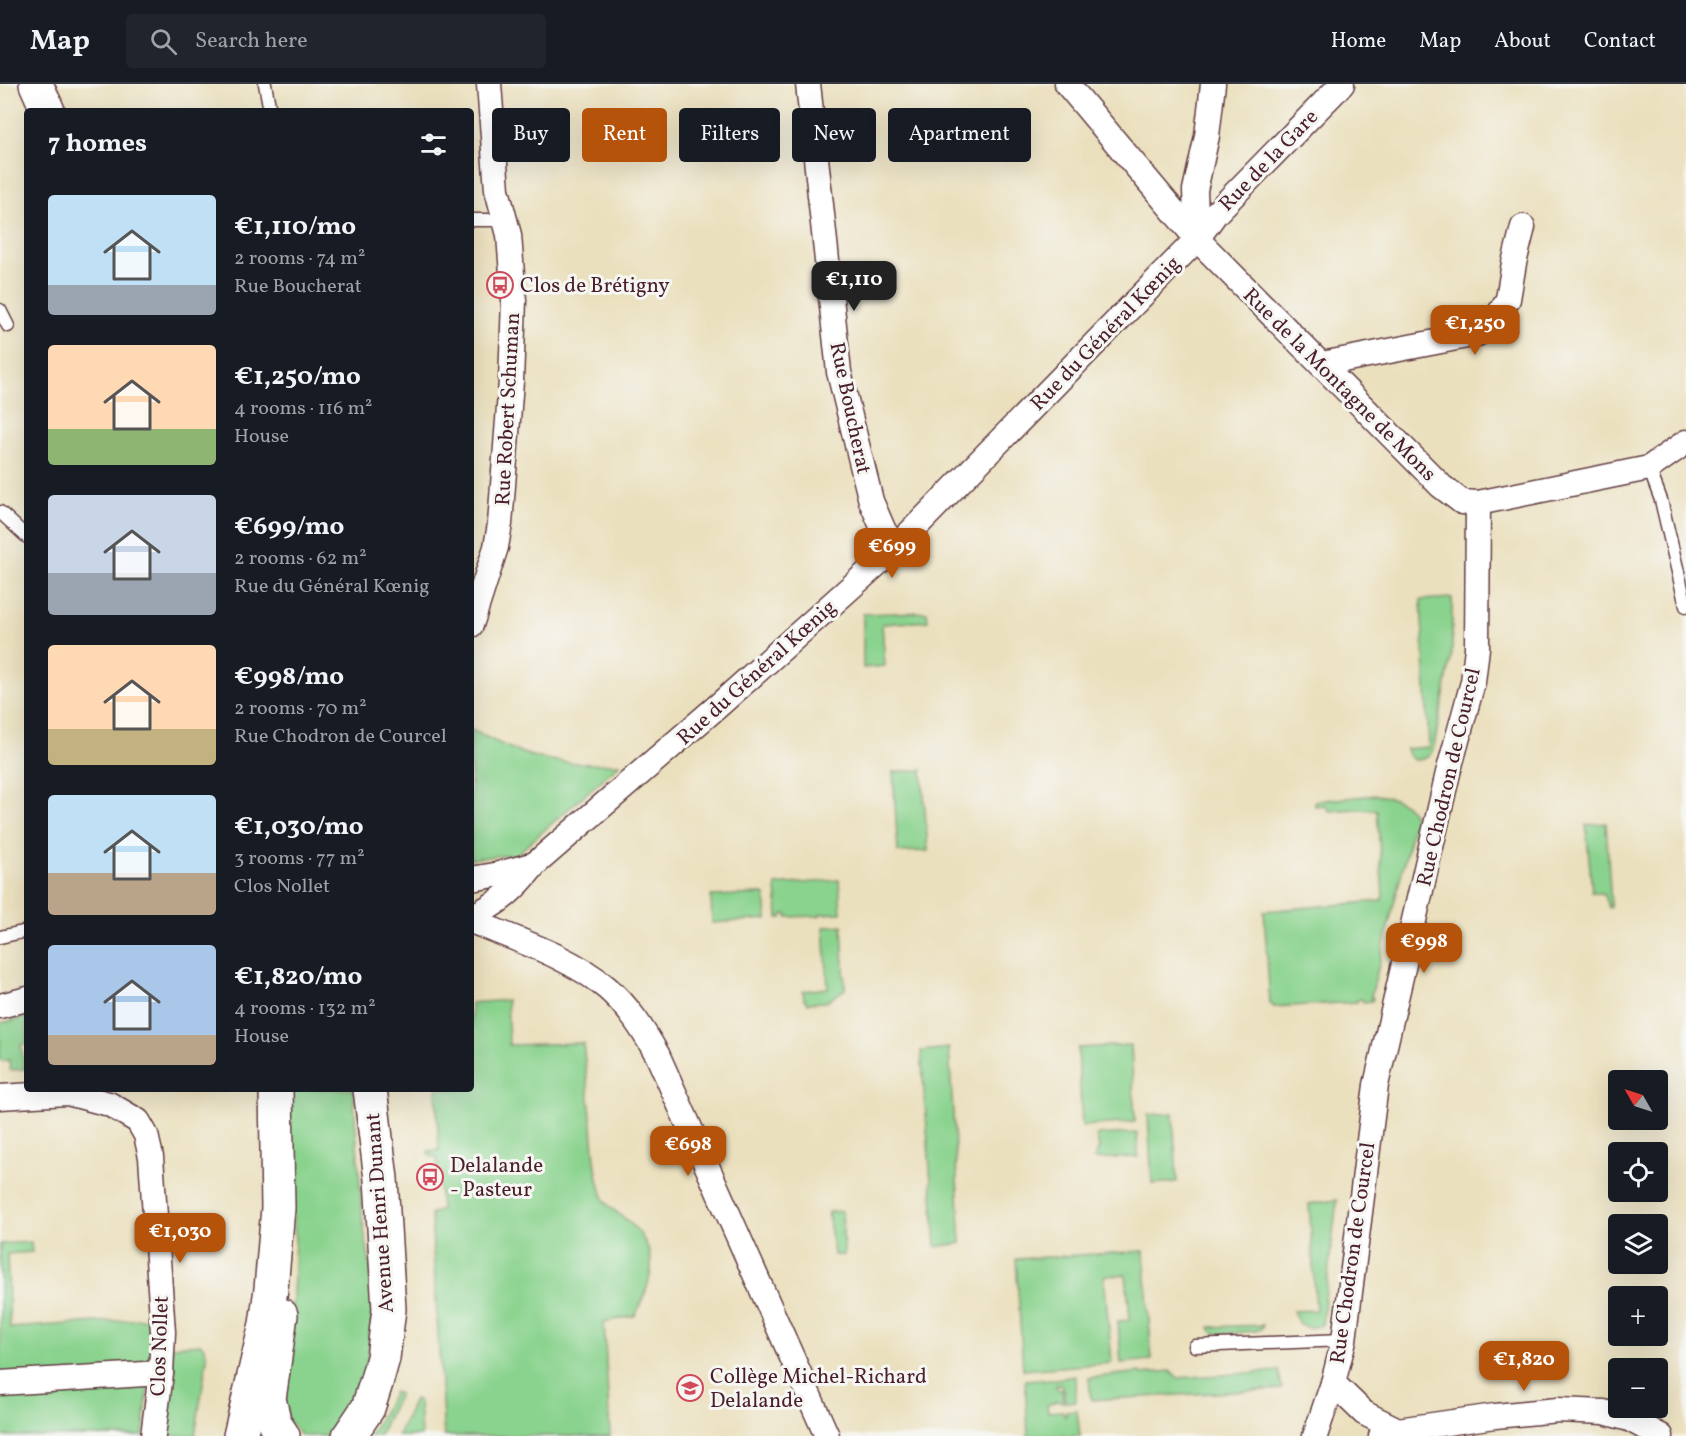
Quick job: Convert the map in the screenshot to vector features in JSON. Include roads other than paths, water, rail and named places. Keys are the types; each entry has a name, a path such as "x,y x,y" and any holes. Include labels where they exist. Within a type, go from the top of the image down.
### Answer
{"main road":[{"path":"36,84 47,108"},
{"path":"61,84 71,108"},
{"path":"240,1436 266,1324 271,1289 278,1208 276,1092"},
{"name":"Avenue Henri Dunant","path":"349,1436 368,1408 376,1383 383,1358 389,1309 381,1179 370,1092"},
{"path":"278,1208 290,1243 269,1399 275,1424 283,1436"}],"street":[{"name":"Rue Robert Schuman","path":"474,616 496,547 504,489 514,331 509,235 498,190 489,84"},
{"name":"Rue Boucherat","path":"808,84 839,372 872,501 884,531 896,547"},
{"name":"Rue de la Montagne de Mons","path":"1067,84 1197,239 1441,486 1462,502 1478,503"},
{"path":"1197,239 1195,190 1207,136 1213,84"},
{"name":"Rue de la Gare","path":"1197,239 1216,213 1342,84"},
{"path":"1322,364 1477,334 1492,326 1508,299 1523,227"},
{"name":"Rue du Général Kœnig","path":"476,910 515,889 535,864 719,705 896,547 1197,239"},
{"path":"1478,503 1649,468 1686,442"},
{"name":"Rue Chodron de Courcel","path":"1315,1436 1333,1383 1344,1340 1376,1085 1448,773 1473,681 1477,648 1478,503"},
{"name":"Rue du Général Kœnig","path":"474,878 535,864"},
{"path":"476,910 518,940 582,970 607,988 637,1022 657,1054 827,1436"},
{"path":"0,1006 24,1000"},
{"name":"Clos Nollet","path":"0,1097 55,1092"},
{"name":"Clos Nollet","path":"69,1092 109,1104 138,1121 146,1135 152,1157 164,1332 153,1436"},
{"path":"0,1383 161,1373"},
{"path":"1333,1383 1389,1433 1495,1416 1558,1410 1604,1412 1629,1419 1661,1436"}],"lane":[{"path":"265,84 269,108"},
{"path":"474,220 506,220"},
{"path":"0,310 8,326"},
{"path":"1649,468 1661,500 1686,606"},
{"path":"0,512 24,534"},
{"path":"0,937 24,932"},
{"path":"1195,1346 1344,1340"}],"place":[{"name":"Clos de Brétigny","path":"500,285"},
{"name":"Delalande - Pasteur","path":"430,1177"},
{"name":"Collège Michel-Richard Delalande","path":"690,1388"}]}
